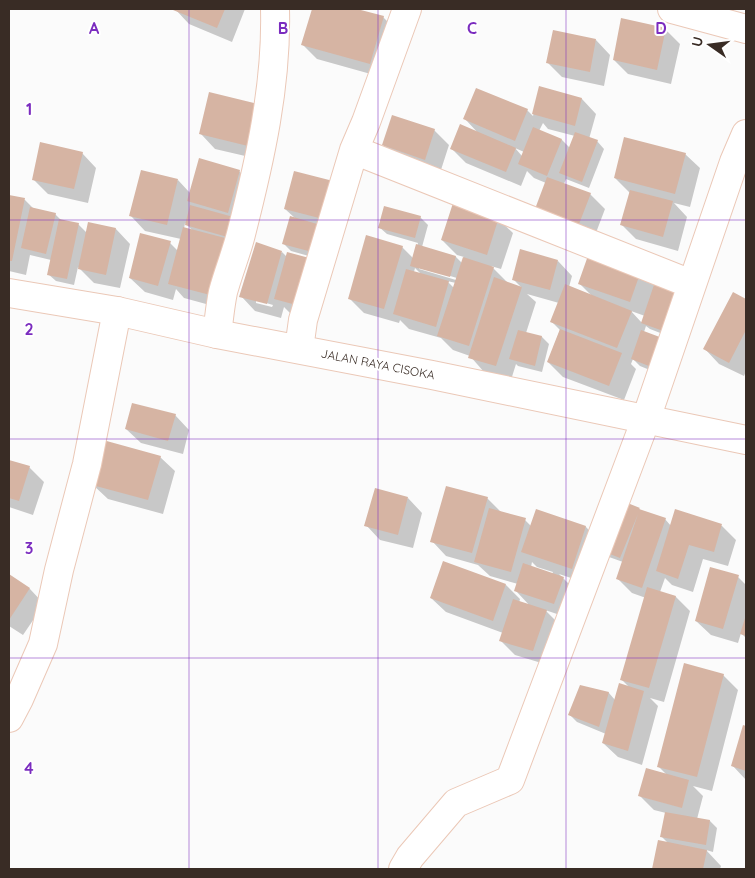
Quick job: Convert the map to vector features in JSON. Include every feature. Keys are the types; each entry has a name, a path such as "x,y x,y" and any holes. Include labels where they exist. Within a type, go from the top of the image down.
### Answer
{"street":[{"path":"217,334 223,292 240,235 262,148 276,41 275,9"},
{"path":"299,349 304,320 354,150 407,9"},
{"path":"672,9 746,29"},
{"path":"403,869 410,857 456,803 510,780 646,419 691,284 734,162 746,134"},
{"path":"354,150 691,284"},
{"name":"JALAN RAYA CISOKA","path":"9,293 117,311 217,334 432,375 746,440"},
{"path":"9,718 43,644 59,570 87,464 117,311"}],"building":[{"path":"174,9 225,9 217,28"},
{"path":"312,9 357,9 384,16 370,64 301,45"},
{"path":"621,18 666,28 657,70 613,60"},
{"path":"553,30 596,39 590,72 546,63"},
{"path":"539,86 582,98 575,126 532,114"},
{"path":"476,88 528,109 515,141 463,119"},
{"path":"209,92 258,104 248,146 199,134"},
{"path":"392,115 435,129 425,160 382,145"},
{"path":"460,124 516,148 506,172 450,149"},
{"path":"533,127 562,139 547,176 518,164"},
{"path":"575,132 598,140 582,182 559,173"},
{"path":"624,137 686,153 675,194 614,178"},
{"path":"40,142 83,152 74,189 32,180"},
{"path":"199,158 240,170 228,213 187,201"},
{"path":"141,170 178,179 167,225 129,216"},
{"path":"294,171 337,182 327,220 284,209"},
{"path":"547,177 591,193 579,224 535,209"},
{"path":"630,190 673,201 663,237 620,225"},
{"path":"9,195 25,198 12,261 9,261"},
{"path":"453,203 499,217 487,255 441,240"},
{"path":"190,205 237,218 231,238 185,225"},
{"path":"384,206 421,216 415,238 378,228"},
{"path":"30,207 56,213 46,254 21,248"},
{"path":"290,216 324,226 316,253 282,244"},
{"path":"59,219 79,223 67,279 47,275"},
{"path":"88,222 116,228 106,275 78,269"},
{"path":"183,227 229,239 214,296 168,284"},
{"path":"140,233 171,241 158,286 129,278"},
{"path":"366,235 403,246 384,309 348,299"},
{"path":"256,242 282,251 267,304 239,297"},
{"path":"416,244 456,256 450,277 410,266"},
{"path":"520,249 558,260 550,290 512,280"},
{"path":"590,250 642,268 630,302 578,284"},
{"path":"287,252 313,259 300,306 274,299"},
{"path":"463,257 494,267 469,346 437,336"},
{"path":"406,269 449,281 436,327 393,314"},
{"path":"494,277 522,287 496,366 468,358"},
{"path":"656,279 681,288 666,332 641,323"},
{"path":"565,284 632,311 617,348 550,322"},
{"path":"733,292 746,299 746,330 729,363 703,349"},
{"path":"560,329 622,353 609,386 547,362"},
{"path":"518,330 542,336 535,366 509,359"},
{"path":"641,330 665,339 654,368 631,359"},
{"path":"132,403 176,414 168,441 125,429"},
{"path":"103,440 161,456 148,500 92,485"},
{"path":"9,460 30,466 19,501 9,498"},
{"path":"446,486 488,497 472,553 430,542"},
{"path":"375,488 408,497 398,535 364,526"},
{"path":"620,500 666,518 642,588 616,579 638,514 620,558 600,550"},
{"path":"489,508 526,518 511,572 474,562"},
{"path":"536,509 586,526 572,569 521,552"},
{"path":"675,509 722,524 714,552 689,545 678,579 656,571"},
{"path":"443,561 506,584 493,621 430,598"},
{"path":"523,563 564,577 554,604 514,591"},
{"path":"710,567 739,575 723,629 695,621"},
{"path":"9,574 30,588 9,620"},
{"path":"647,587 676,596 649,688 620,680"},
{"path":"513,599 547,610 533,651 499,641"},
{"path":"746,615 746,636 740,634"},
{"path":"684,663 724,674 697,777 657,767"},
{"path":"619,683 644,691 628,751 602,743"},
{"path":"580,685 609,692 599,727 568,715"},
{"path":"743,725 746,726 746,771 731,766"},
{"path":"646,768 689,780 682,808 638,796"},
{"path":"665,812 710,820 706,845 660,837"},
{"path":"658,840 707,850 703,869 652,869"}]}
